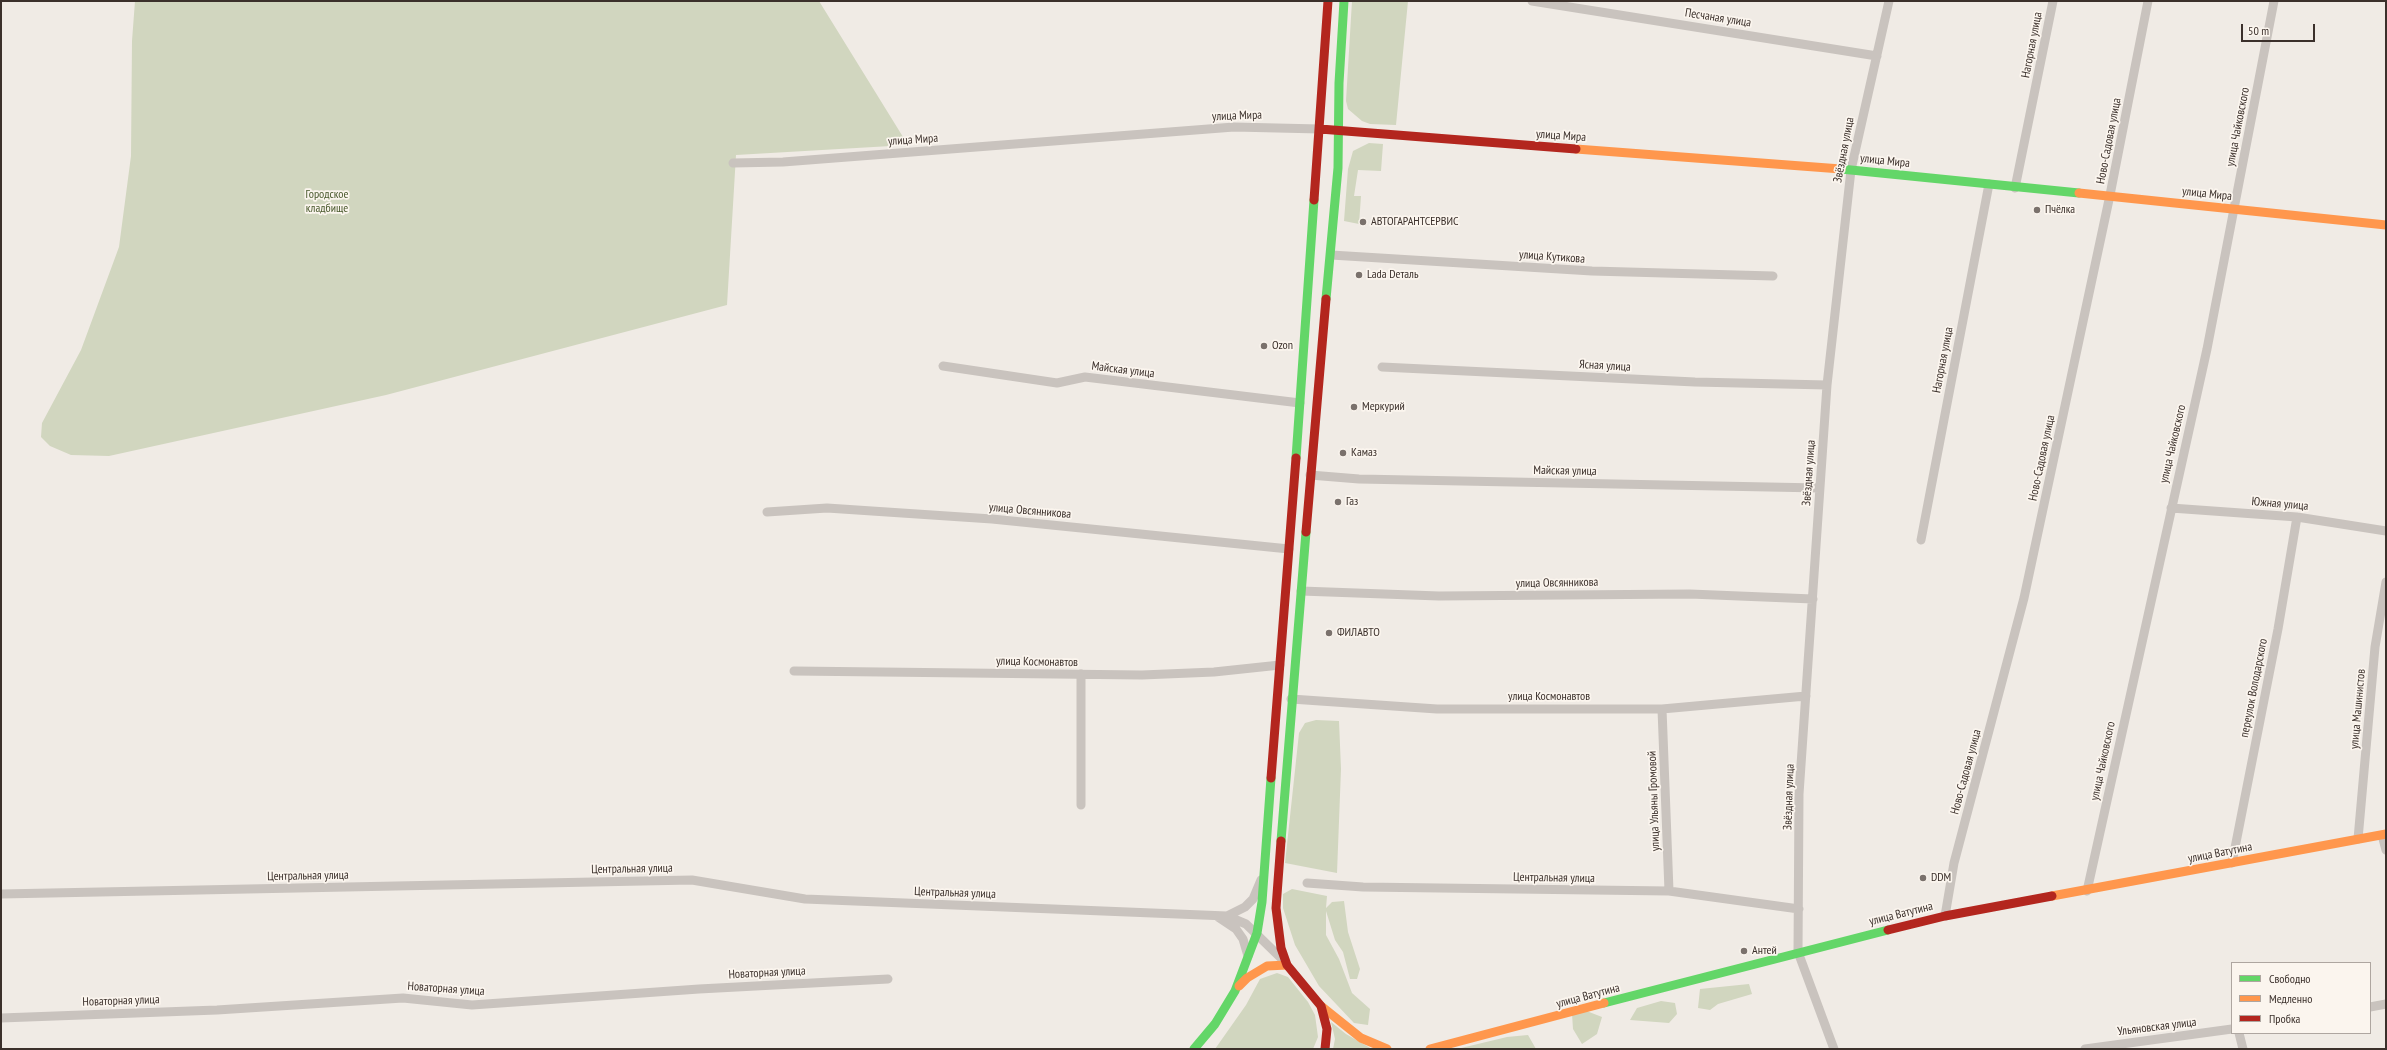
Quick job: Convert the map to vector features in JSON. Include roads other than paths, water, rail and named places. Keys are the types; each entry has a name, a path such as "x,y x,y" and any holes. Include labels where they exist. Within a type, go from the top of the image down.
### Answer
{"main road":[{"path":"1196,1048 1215,1024 1236,991 1257,933 1262,902 1300,403 1328,1"},
{"path":"1344,1 1339,131 1331,255 1291,699 1276,908 1281,948 1287,965 1321,1006 1361,1038 1387,1049"},
{"name":"улица Мира","path":"1320,129 1851,170 2386,225"},
{"name":"улица Ватутина","path":"1430,1049 1798,952 1945,916 2384,835"},
{"path":"1236,991 1259,969 1274,964 1287,965"},
{"path":"1321,1006 1327,1029 1324,1049"}],"street":[{"name":"Песчаная улица","path":"1532,1 1876,56"},
{"name":"Звёздная улица","path":"1798,952 1799,794 1827,385 1851,170 1889,1"},
{"name":"Нагорная улица","path":"2015,188 2053,1"},
{"name":"Ново-Садовая улица","path":"1945,916 1954,863 2024,598 2110,196 2148,1"},
{"name":"улица Чайковского","path":"2087,891 2207,349 2274,1"},
{"name":"улица Мира","path":"733,163 783,162 1234,127 1320,129"},
{"name":"Нагорная улица","path":"1921,540 1989,184"},
{"name":"улица Кутикова","path":"1331,255 1592,271 1773,276"},
{"name":"Майская улица","path":"943,366 1057,383 1085,377 1300,403"},
{"name":"Ясная улица","path":"1382,367 1695,382 1827,385"},
{"name":"Майская улица","path":"1310,475 1367,479 1820,488"},
{"name":"улица Овсянникова","path":"767,512 827,508 984,518 1289,549"},
{"name":"Южная улица","path":"2171,508 2297,517 2386,530"},
{"name":"переулок Володарского","path":"2232,863 2278,629 2297,517"},
{"name":"улица Машинистов","path":"2358,839 2375,647 2386,582"},
{"name":"улица Овсянникова","path":"1301,591 1439,596 1690,594 1813,599"},
{"name":"улица Космонавтов","path":"794,671 1081,674 1214,672 1280,665"},
{"path":"1081,674 1081,805"},
{"name":"улица Космонавтов","path":"1291,699 1438,709 1662,709 1806,696"},
{"name":"улица Ульяны Громовой","path":"1662,709 1669,891"},
{"path":"2384,835 2386,850"},
{"path":"1227,916 1237,912 1253,899 1264,873"},
{"name":"Центральная улица","path":"1,894 692,880 805,899 1227,916 1246,924 1257,933 1287,965"},
{"name":"Центральная улица","path":"1307,883 1363,887 1669,891 1799,910"},
{"path":"1213,915 1236,929 1243,939 1248,959"},
{"path":"1798,952 1834,1049"},
{"name":"Новаторная улица","path":"1,1018 217,1010 403,998 472,1005 692,990 888,979"},
{"path":"2371,1006 2386,1004"},
{"name":"Ульяновская улица","path":"2085,1049 2231,1029"},
{"path":"2239,1034 2243,1049"}],"place":[{"name":"Пчёлка","path":"2037,210"},
{"name":"АВТОГАРАНТСЕРВИС","path":"1363,222"},
{"name":"Lada Dеталь","path":"1359,275"},
{"name":"Ozon","path":"1264,346"},
{"name":"Меркурий","path":"1354,407"},
{"name":"Камаз","path":"1343,453"},
{"name":"Газ","path":"1338,502"},
{"name":"ФИЛАВТО","path":"1329,633"},
{"name":"DDM","path":"1923,878"},
{"name":"Антей","path":"1744,951"}],"park label":[{"name":"Городское кладбище","path":"327,202"}]}
